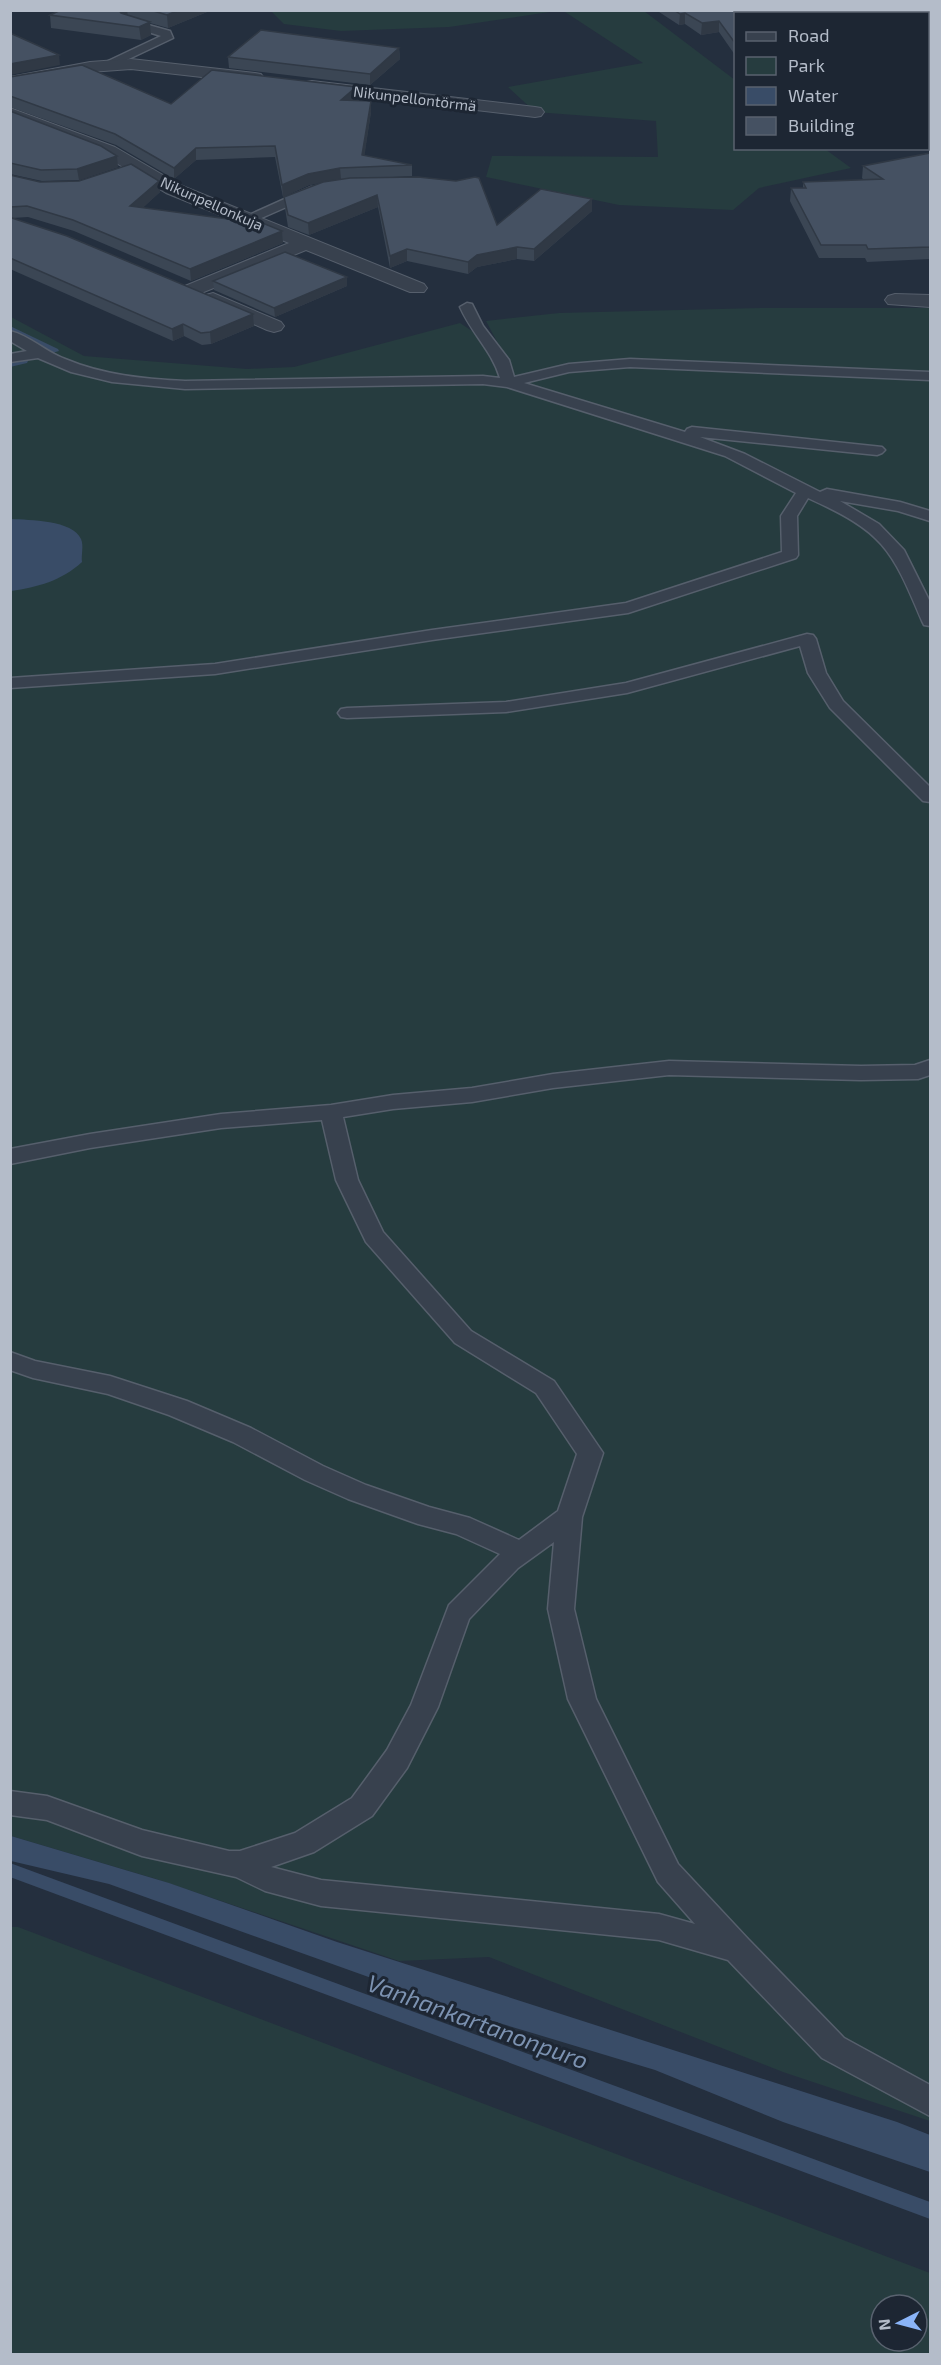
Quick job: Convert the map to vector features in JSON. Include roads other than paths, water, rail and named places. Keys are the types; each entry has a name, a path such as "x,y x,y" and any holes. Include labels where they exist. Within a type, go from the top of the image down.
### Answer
{"street":[{"path":"10,82 110,64 167,67 268,80"},
{"name":"Nikunpellontörmä","path":"290,83 535,112"},
{"name":"Nikunpellonkuja","path":"10,113 90,142 173,189 417,288"},
{"path":"192,290 306,243"},
{"path":"171,281 274,326"},
{"path":"895,300 930,301"}],"lane":[{"path":"110,64 167,38 166,33 128,22"},
{"path":"118,174 137,167"},
{"path":"247,219 309,191 320,189"},
{"path":"467,307 476,327 502,360 509,383"},
{"path":"10,335 41,353 97,375 136,383 185,385 453,379 509,383 731,454 846,509 882,534 906,564 930,621"},
{"path":"10,358 41,353"},
{"path":"509,383 545,371 591,364 630,363 930,376"},
{"path":"654,429 877,450"},
{"path":"805,491 851,497 930,516"},
{"path":"10,683 215,669 432,635 628,608 790,555 789,516 805,491"},
{"path":"347,713 506,707 627,688 807,639 817,673 836,704 928,790"},
{"path":"10,1157 90,1141 221,1121 331,1112 393,1102 472,1095 553,1081 669,1068 861,1073 918,1072 930,1067"},
{"path":"331,1112 346,1180 374,1236 463,1337 545,1387 590,1453 569,1517 561,1609 582,1699 668,1873 832,2048 930,2101"},
{"path":"10,1361 33,1370 110,1385 178,1408 242,1435 314,1473 357,1492 461,1525 521,1552"},
{"path":"10,1803 47,1808 142,1843 229,1864 240,1864 304,1843 362,1807 397,1759 424,1707 458,1613 521,1552 569,1517"},
{"path":"240,1864 265,1878 321,1893 659,1927 737,1949"}],"water":[{"path":"11,519 50,522 69,528 81,539 82,562 66,574 49,582 11,591"},
{"path":"11,1836 169,1883 337,1942 897,2122 930,2135 930,2172 783,2122 655,2070 486,2019 109,1884 11,1861"}],"waterway":[{"path":"10,328 55,351"},
{"path":"10,365 24,361"},
{"name":"Vanhankartanonpuro","path":"10,1870 930,2211"}]}
